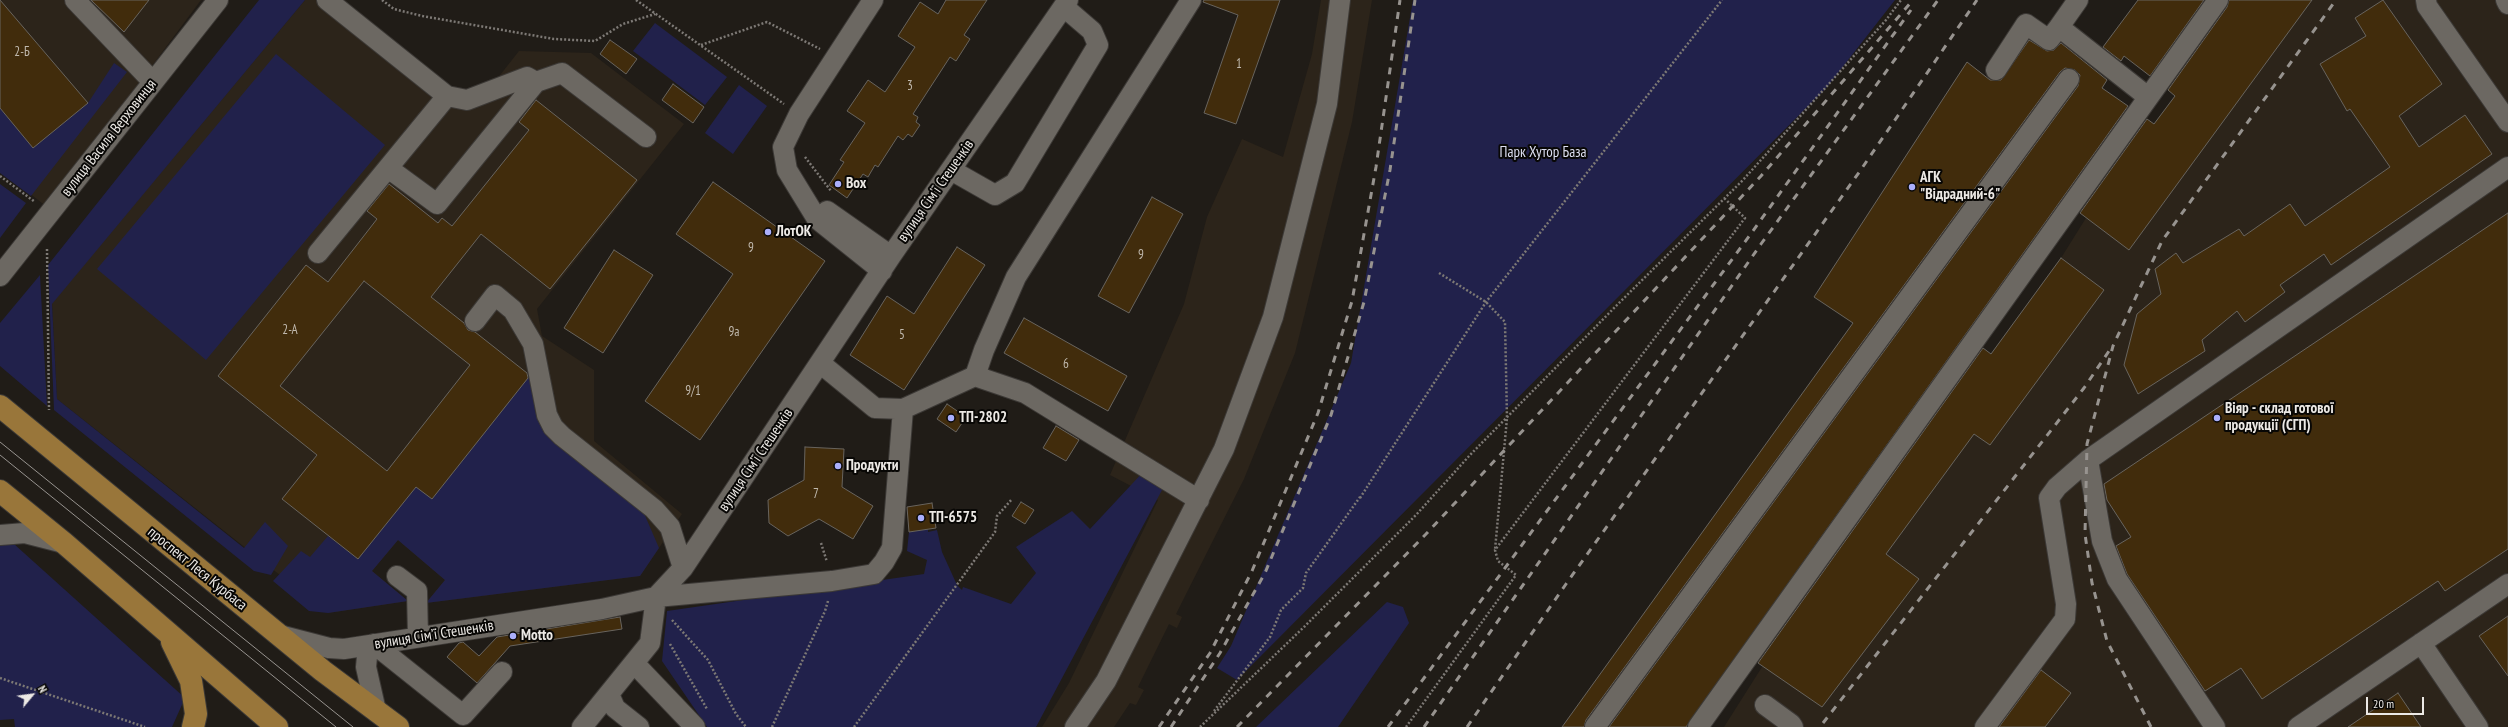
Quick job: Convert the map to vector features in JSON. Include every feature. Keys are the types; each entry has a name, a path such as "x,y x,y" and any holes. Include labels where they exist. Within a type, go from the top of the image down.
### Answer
{"main road":[{"name":"проспект Леся Курбаса","path":"0,406 277,634 398,727"},
{"path":"0,491 64,543 277,727"},
{"path":"168,634 191,681 195,708 193,727"}],"street":[{"path":"74,0 153,82"},
{"name":"вулиця Василя Верховинця","path":"0,276 218,0"},
{"path":"327,0 447,96 467,100 526,78 536,82"},
{"path":"873,0 799,114 784,147 786,170 802,193 886,264"},
{"path":"976,376 984,350 1016,277 1191,0"},
{"path":"1075,727 1106,681 1224,449 1273,317 1327,104 1340,0"},
{"path":"1996,70 2026,24 2048,40 2078,0"},
{"path":"1698,727 2218,0"},
{"path":"2426,0 2427,6 2508,122"},
{"path":"2506,0 2508,4"},
{"path":"951,170 996,195 1015,183 1098,45 1092,31 1066,4"},
{"name":"вулиця Сімʼї Стешенків","path":"277,634 329,648 371,645 602,609 656,597 683,568 886,264 1066,4"},
{"path":"2059,26 2148,96"},
{"path":"388,168 437,204 536,82 562,73 646,137"},
{"path":"1595,727 2069,79"},
{"path":"318,253 447,96"},
{"path":"1985,727 2065,619 2066,604 2049,498 2056,487 2088,460 2508,167"},
{"path":"475,321 495,295 513,310 533,344 547,415 553,427 562,436 654,509 670,528 683,568"},
{"path":"820,363 875,408 903,409 976,376 1025,394 1198,500"},
{"path":"582,727 650,643 656,597 832,580 874,574 884,562 892,548 903,409"},
{"path":"2088,460 2102,541 2117,579 2215,727"},
{"path":"0,535 25,533 64,543"},
{"path":"397,576 417,591 418,637"},
{"path":"2298,727 2508,584"},
{"path":"2421,643 2478,727"},
{"path":"376,711 366,667 371,645 463,715 502,672"},
{"path":"634,663 695,727"},
{"path":"609,694 615,708 639,727"},
{"path":"1765,705 1793,727"}],"path":[{"path":"382,0 394,9 415,14 554,39 595,41 624,24 656,14"},
{"path":"636,0 799,114"},
{"path":"1360,498 1486,302 1722,0"},
{"path":"1200,727 1315,616 1416,515 1507,418 1724,198 1827,87 1901,0"},
{"path":"700,45 767,22 836,57"},
{"path":"801,150 824,185 835,195"},
{"path":"1495,550 1745,218 1724,198"},
{"path":"45,263 49,410"},
{"path":"1406,727 1516,575 1498,561 1495,550 1507,418 1505,322 1486,302 1439,273"},
{"path":"1209,717 1270,637 1281,610 1303,588 1306,573 1366,490"},
{"path":"854,727 996,532 997,516 1012,499"},
{"path":"772,727 825,611 832,580 822,542"},
{"path":"654,617 710,713"},
{"path":"654,617 670,617 708,660 736,714 746,727"},
{"path":"0,678 146,727"}],"shaded area":[{"path":"0,0 201,0 47,207 0,170"},
{"path":"305,0 341,0 459,93 493,84 519,51 591,53 684,124 537,309 542,336 594,370 594,441 682,514 640,576 426,603 445,580 398,540 372,571 408,601 328,613 57,399 52,303"},
{"path":"1321,0 1372,0 1352,122 1295,353 1244,479 1176,614 1182,617 1177,628 1169,624 1138,687 1144,690 1136,705 1130,703 1114,727 1042,727 1069,683 1158,500 1110,475 1184,304 1207,217 1242,139 1283,157 1312,54"},
{"path":"2245,0 2508,0 2508,727 1724,727 1762,667 2061,258 2086,218"}],"green space":[{"path":"259,0 305,0 52,304 57,399 244,548 265,522 288,546 271,575 254,571 54,410 48,265"},
{"name":"Парк Хутор База","path":"1413,0 1895,0 1827,87 1237,680 1217,668 1231,646 1351,363"},
{"path":"655,23 727,77 705,105 633,51"},
{"path":"276,54 385,145 206,360 97,269"},
{"path":"114,63 127,72 31,196 0,173 0,108 33,148 88,103"},
{"path":"739,85 767,106 733,154 705,133"},
{"path":"0,184 26,203 0,238"},
{"path":"40,275 47,406 0,366 0,323"},
{"path":"530,375 535,411 544,431 556,444 640,504 659,548 640,576 426,603 445,580 398,540 372,571 408,601 328,613 309,611 273,581 301,551 310,557 328,536 358,559 416,486 432,499"},
{"path":"1145,470 1170,475 1036,727 707,727 662,661 667,611 924,574 927,560 907,551 909,532 928,529 928,532 937,530 942,552 957,585 962,590 963,587 1011,604 1036,573 1016,547 1072,511 1090,529"},
{"path":"5,541 14,544 185,698 172,727 15,727 14,719 0,720 0,542"},
{"path":"1387,602 1403,607 1409,623 1338,727 1256,727"}],"building":[{"path":"0,0 88,103 33,148 0,108"},
{"path":"91,0 149,0 124,32"},
{"path":"946,0 987,0 964,35 970,39 956,61 950,57 913,114 918,117 916,122 920,125 912,137 908,134 903,140 898,136 878,167 875,165 868,177 863,174 847,198 829,185 844,162 840,160 865,123 847,111 868,80 885,92 915,47 898,36 920,2 938,14"},
{"path":"1204,0 1280,0 1236,124 1204,113 1238,15 1203,2"},
{"path":"2138,0 2204,0 2150,76 2124,56 2121,61 2103,47"},
{"path":"2229,0 2312,0 2129,250 2080,213 2147,119 2154,124 2175,96 2168,90 2227,7"},
{"path":"2383,0 2442,84 2399,116 2419,147 2465,115 2492,154 2331,265 2324,254 2280,285 2285,292 2245,322 2237,311 2202,340 2205,351 2138,394 2124,365 2137,314 2161,294 2155,269 2176,253 2183,263 2239,229 2244,236 2290,204 2305,226 2390,167 2350,109 2347,111 2320,64 2366,36 2355,18"},
{"path":"610,40 637,59 626,74 600,54"},
{"path":"2029,40 2047,51 2054,50 2061,43 2107,80 2102,88 2128,106 1686,727 1609,727 2078,86 2080,75 2075,70 2065,68 2060,72 1586,720 1584,727 1562,727 1853,323 1814,297 1967,62 1990,80 2001,80"},
{"path":"673,84 704,107 693,123 662,100"},
{"path":"536,100 637,180 550,289 481,234 431,297 464,323 468,330 475,332 527,373 528,378 432,499 416,487 358,559 282,499 317,455 218,376 306,265 328,282 377,219 367,211 389,184 438,223 442,218 452,226 529,130 519,122","holes":["364,281 470,365 387,471 280,386"]},
{"path":"713,182 825,261 700,440 645,401 733,274 676,234"},
{"path":"1152,197 1183,214 1129,313 1098,296"},
{"path":"2508,213 2508,549 2445,591 2438,581 2262,699 2241,668 2205,691 2127,574 2116,546 2131,537 2107,500 2104,484"},
{"path":"957,247 985,265 904,390 850,355 887,296 914,314"},
{"path":"614,250 653,275 603,353 564,328"},
{"path":"2061,258 2104,290 1990,445 1974,434 1886,554 1919,579 1822,707 1758,663 1983,348 1991,354"},
{"path":"1024,318 1127,376 1108,411 1004,353"},
{"name":"ТП-2802","path":"947,404 966,417 956,432 937,419"},
{"path":"1056,426 1079,440 1066,461 1043,448"},
{"path":"805,447 844,449 842,487 873,506 853,539 819,519 788,536 769,523 768,500 804,480"},
{"path":"1021,502 1034,510 1025,524 1012,516"},
{"name":"ТП-6575","path":"932,503 936,528 909,532 907,507"},
{"path":"2508,616 2508,676 2479,636"},
{"path":"620,617 622,629 510,646 477,683 447,657 459,643 463,642 479,656 497,637"},
{"path":"2041,670 2071,693 2045,727 1999,727"},
{"path":"2398,693 2421,727 2348,727"}],"tram line":[{"path":"0,442 353,727"},
{"path":"0,455 336,727"}],"railway":[{"path":"1159,727 1210,653 1252,571 1318,413 1352,301 1376,167 1400,0"},
{"path":"1171,727 1220,653 1265,573 1331,415 1364,302 1390,170 1415,0"},
{"path":"1237,727 1426,534 1761,176 1913,0"},
{"path":"1424,727 1761,244 1938,0"},
{"path":"1467,727 1566,584 1860,171 1977,0"},
{"path":"2151,727 2107,641 2092,583 2085,534 2087,444 2113,346 2162,241 2336,0"},
{"path":"1388,727 1750,235 1911,10"},
{"path":"1823,723 2084,388 2109,351"}],"place":[{"name":"Box","path":"838,184"},
{"name":"АГК \"Відрадний-6\"","path":"1912,187"},
{"name":"ЛотОК","path":"768,232"},
{"name":"ТП-2802","path":"951,418"},
{"name":"Віяр - склад готової продукції (СГП)","path":"2217,418"},
{"name":"Продукти","path":"838,466"},
{"name":"ТП-6575","path":"921,518"},
{"name":"Motto","path":"513,636"}]}
